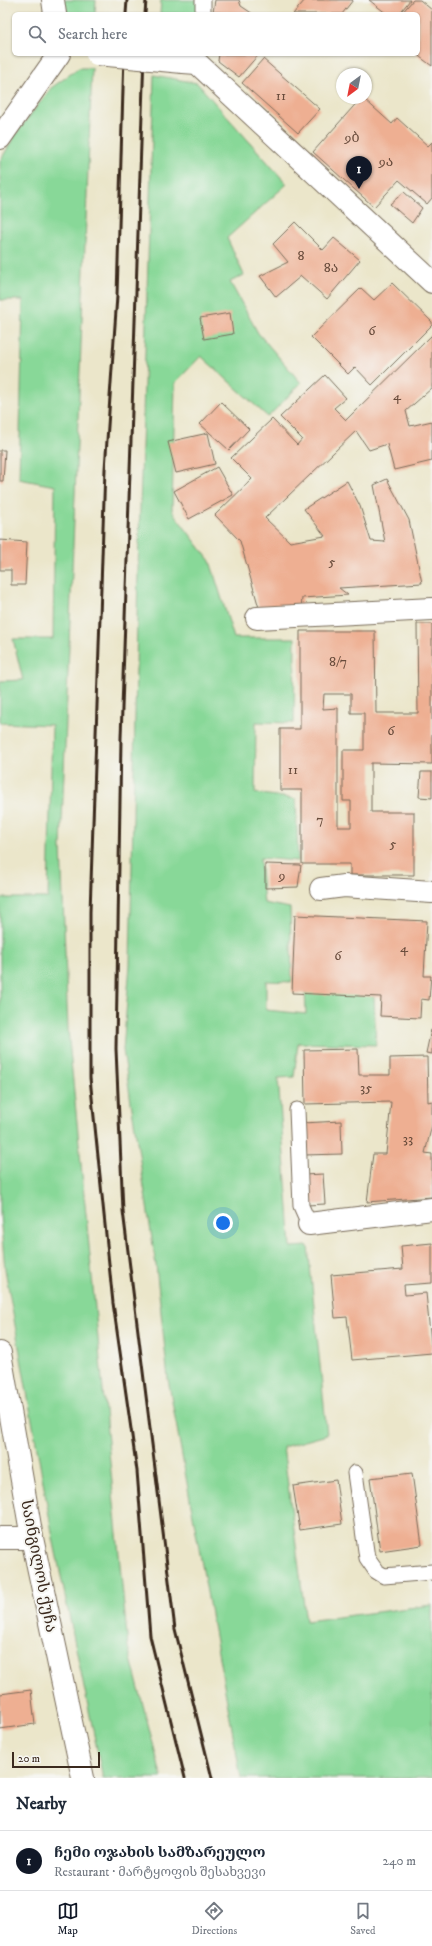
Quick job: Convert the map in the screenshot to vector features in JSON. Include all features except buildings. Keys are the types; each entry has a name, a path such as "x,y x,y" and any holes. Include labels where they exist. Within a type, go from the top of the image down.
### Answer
{"street":[{"path":"53,0 55,12"},
{"path":"0,138 58,56"},
{"path":"130,56 193,60 432,282"},
{"path":"257,618 432,609"},
{"path":"320,889 344,886 432,892"},
{"path":"310,1224 432,1209"},
{"name":"საინგილოს ქუჩა","path":"0,1353 32,1538 83,1778"},
{"path":"0,1538 32,1538"}],"lane":[{"path":"203,0 203,12"},
{"path":"297,1110 301,1206 310,1224"},
{"path":"355,1473 367,1558 376,1570 384,1576 432,1572"}],"green space":[{"path":"64,0 96,0 95,12 68,12 65,8"},
{"path":"161,0 206,0 204,12 160,12"},
{"path":"79,68 92,68 61,847 68,1030 128,1647 162,1778 103,1778 53,1538 5,1269 0,1215 0,898 48,898 52,725 0,723 0,681 23,680 13,639 53,639 55,486 19,479 23,300 0,300 0,161 16,134 51,88"},
{"path":"154,75 197,83 287,184 227,238 244,275 230,282 258,333 301,383 268,417 201,356 175,383 172,511 210,561 234,638 295,638 294,723 256,722 255,793 296,799 298,861 260,858 264,903 290,908 292,982 266,981 266,1010 306,1014 305,990 374,996 376,1045 298,1043 294,1077 278,1078 291,1247 308,1246 327,1435 283,1447 306,1621 432,1605 432,1778 241,1778 168,1379 156,1265 123,1050 130,964 138,570"}],"railway":[{"path":"126,12 127,0"},
{"path":"145,12 146,0"},
{"path":"124,56 117,296 105,469 90,912 90,1078 113,1303 137,1471 150,1636 185,1778"},
{"path":"144,56 121,738 116,1049 123,1211 175,1629 212,1778"}],"place":[{"name":"ჩემი ოჯახის სამზარეულო","path":"359,189"}]}
